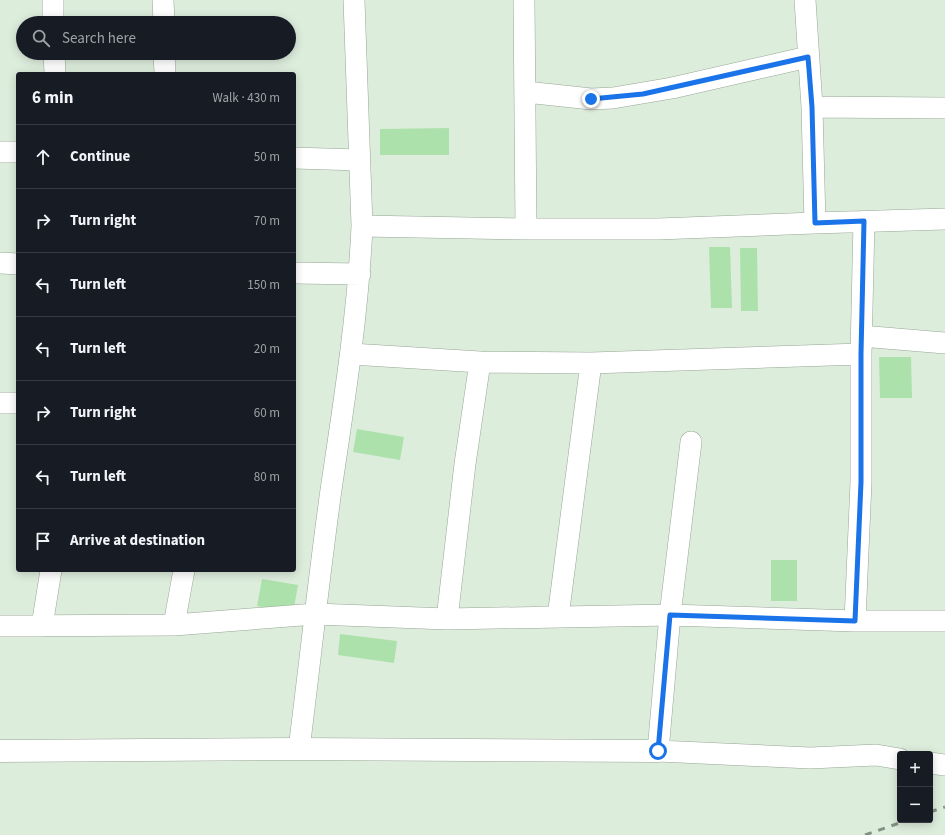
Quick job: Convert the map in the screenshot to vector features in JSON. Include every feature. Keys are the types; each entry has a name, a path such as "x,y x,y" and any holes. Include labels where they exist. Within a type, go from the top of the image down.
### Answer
{"street":[{"path":"53,0 54,16"},
{"path":"164,0 164,16"},
{"path":"299,748 315,614 352,354 360,274 362,226 354,0"},
{"path":"524,0 526,229"},
{"path":"805,0 812,107 815,223"},
{"path":"526,92 591,99 613,98 672,88 808,57"},
{"path":"54,60 55,72"},
{"path":"164,60 164,72"},
{"path":"812,107 945,108"},
{"path":"0,152 16,152"},
{"path":"296,158 359,160"},
{"path":"362,226 526,229 658,229 945,219"},
{"path":"855,621 861,482 861,345 864,221"},
{"path":"0,263 16,264"},
{"path":"296,272 360,274"},
{"path":"352,354 480,362 591,363 861,345 945,343"},
{"path":"447,619 465,464 480,362"},
{"path":"558,617 591,363"},
{"path":"0,403 16,404"},
{"path":"658,751 670,615 691,442"},
{"path":"42,626 51,572"},
{"path":"174,625 184,572"},
{"path":"0,626 174,625 315,614 447,619 670,615 855,621 945,620"},
{"path":"0,751 299,748 658,751 810,758 876,755 897,758"},
{"path":"933,763 945,765"}],"building":[{"path":"449,128 449,155 380,155 380,129"},
{"path":"709,247 730,247 732,308 711,308"},
{"path":"740,248 757,248 758,311 741,311"},
{"path":"879,357 911,357 912,398 880,398"},
{"path":"357,429 404,437 400,460 353,452"},
{"path":"771,560 797,560 797,601 771,601"},
{"path":"262,579 298,585 293,613 257,606"},
{"path":"340,634 397,641 394,663 338,655"}],"railway":[{"path":"933,811 945,807"},
{"path":"865,835 899,823"}],"route":[{"path":"591,99 643,94 808,57 812,107 815,223 864,221 861,354 861,482 855,621 670,615 658,751"}]}
